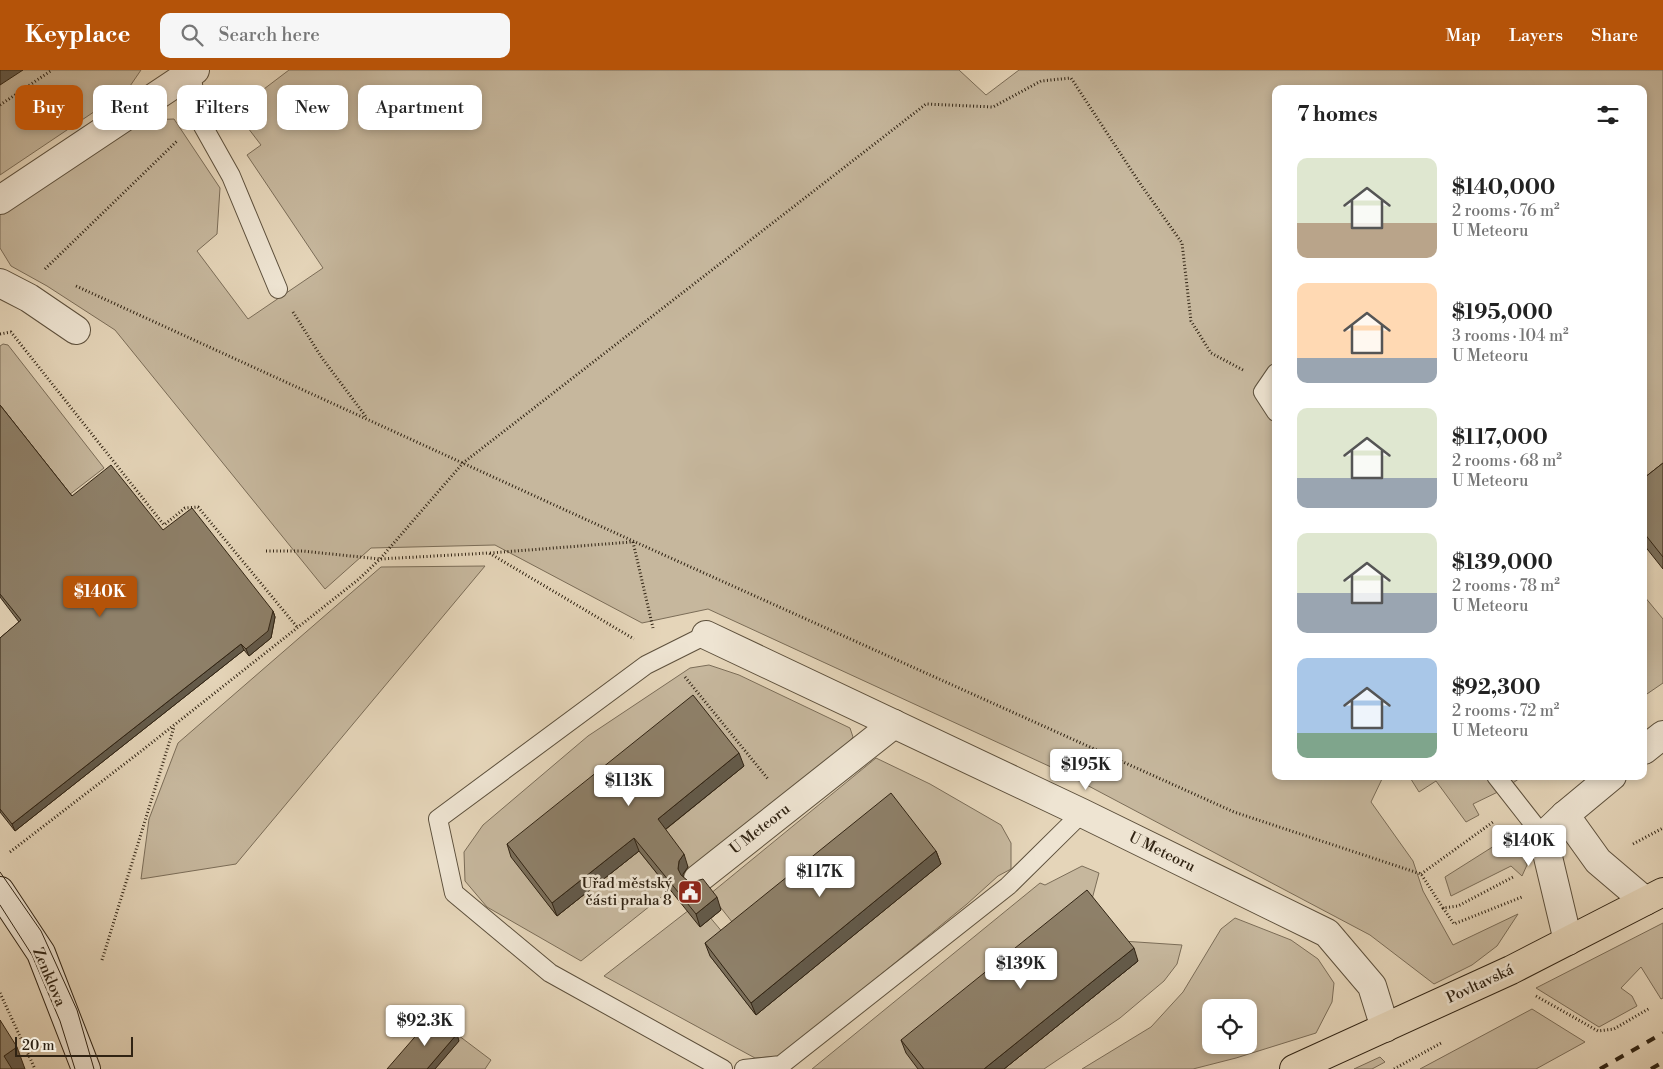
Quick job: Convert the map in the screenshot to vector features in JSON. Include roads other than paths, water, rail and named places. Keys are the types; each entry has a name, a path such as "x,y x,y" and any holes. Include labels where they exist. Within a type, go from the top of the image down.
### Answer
{"main road":[{"name":"Povltavská","path":"1294,1069 1511,970 1654,896"}],"street":[{"path":"0,200 192,71"},
{"path":"0,283 29,298 76,330"},
{"name":"U Meteoru","path":"706,636 1082,813 1327,933 1372,986 1385,1028"},
{"name":"U Meteoru","path":"698,879 894,724"},
{"path":"1647,748 1663,735"},
{"path":"1568,941 1543,836 1607,780"},
{"path":"1565,815 1598,861 1654,896"},
{"name":"Zenklova","path":"0,891 41,953 86,1069"}],"lane":[{"path":"192,71 199,119 231,176 278,288"},
{"path":"1272,379 1263,392 1272,406"},
{"path":"706,636 646,665 438,819 454,893 550,973 723,1069"},
{"path":"1500,782 1543,836"},
{"path":"744,1069 781,1065 1008,886 1082,813"}],"tram line":[{"path":"0,872 41,931 77,1010 94,1069"},
{"path":"0,905 32,955 60,1021 75,1069"}],"railway":[{"path":"1600,1069 1663,1033"},
{"path":"1651,1069 1663,1062"}],"place":[{"name":"Uřad městský části praha 8","path":"690,892"}]}
